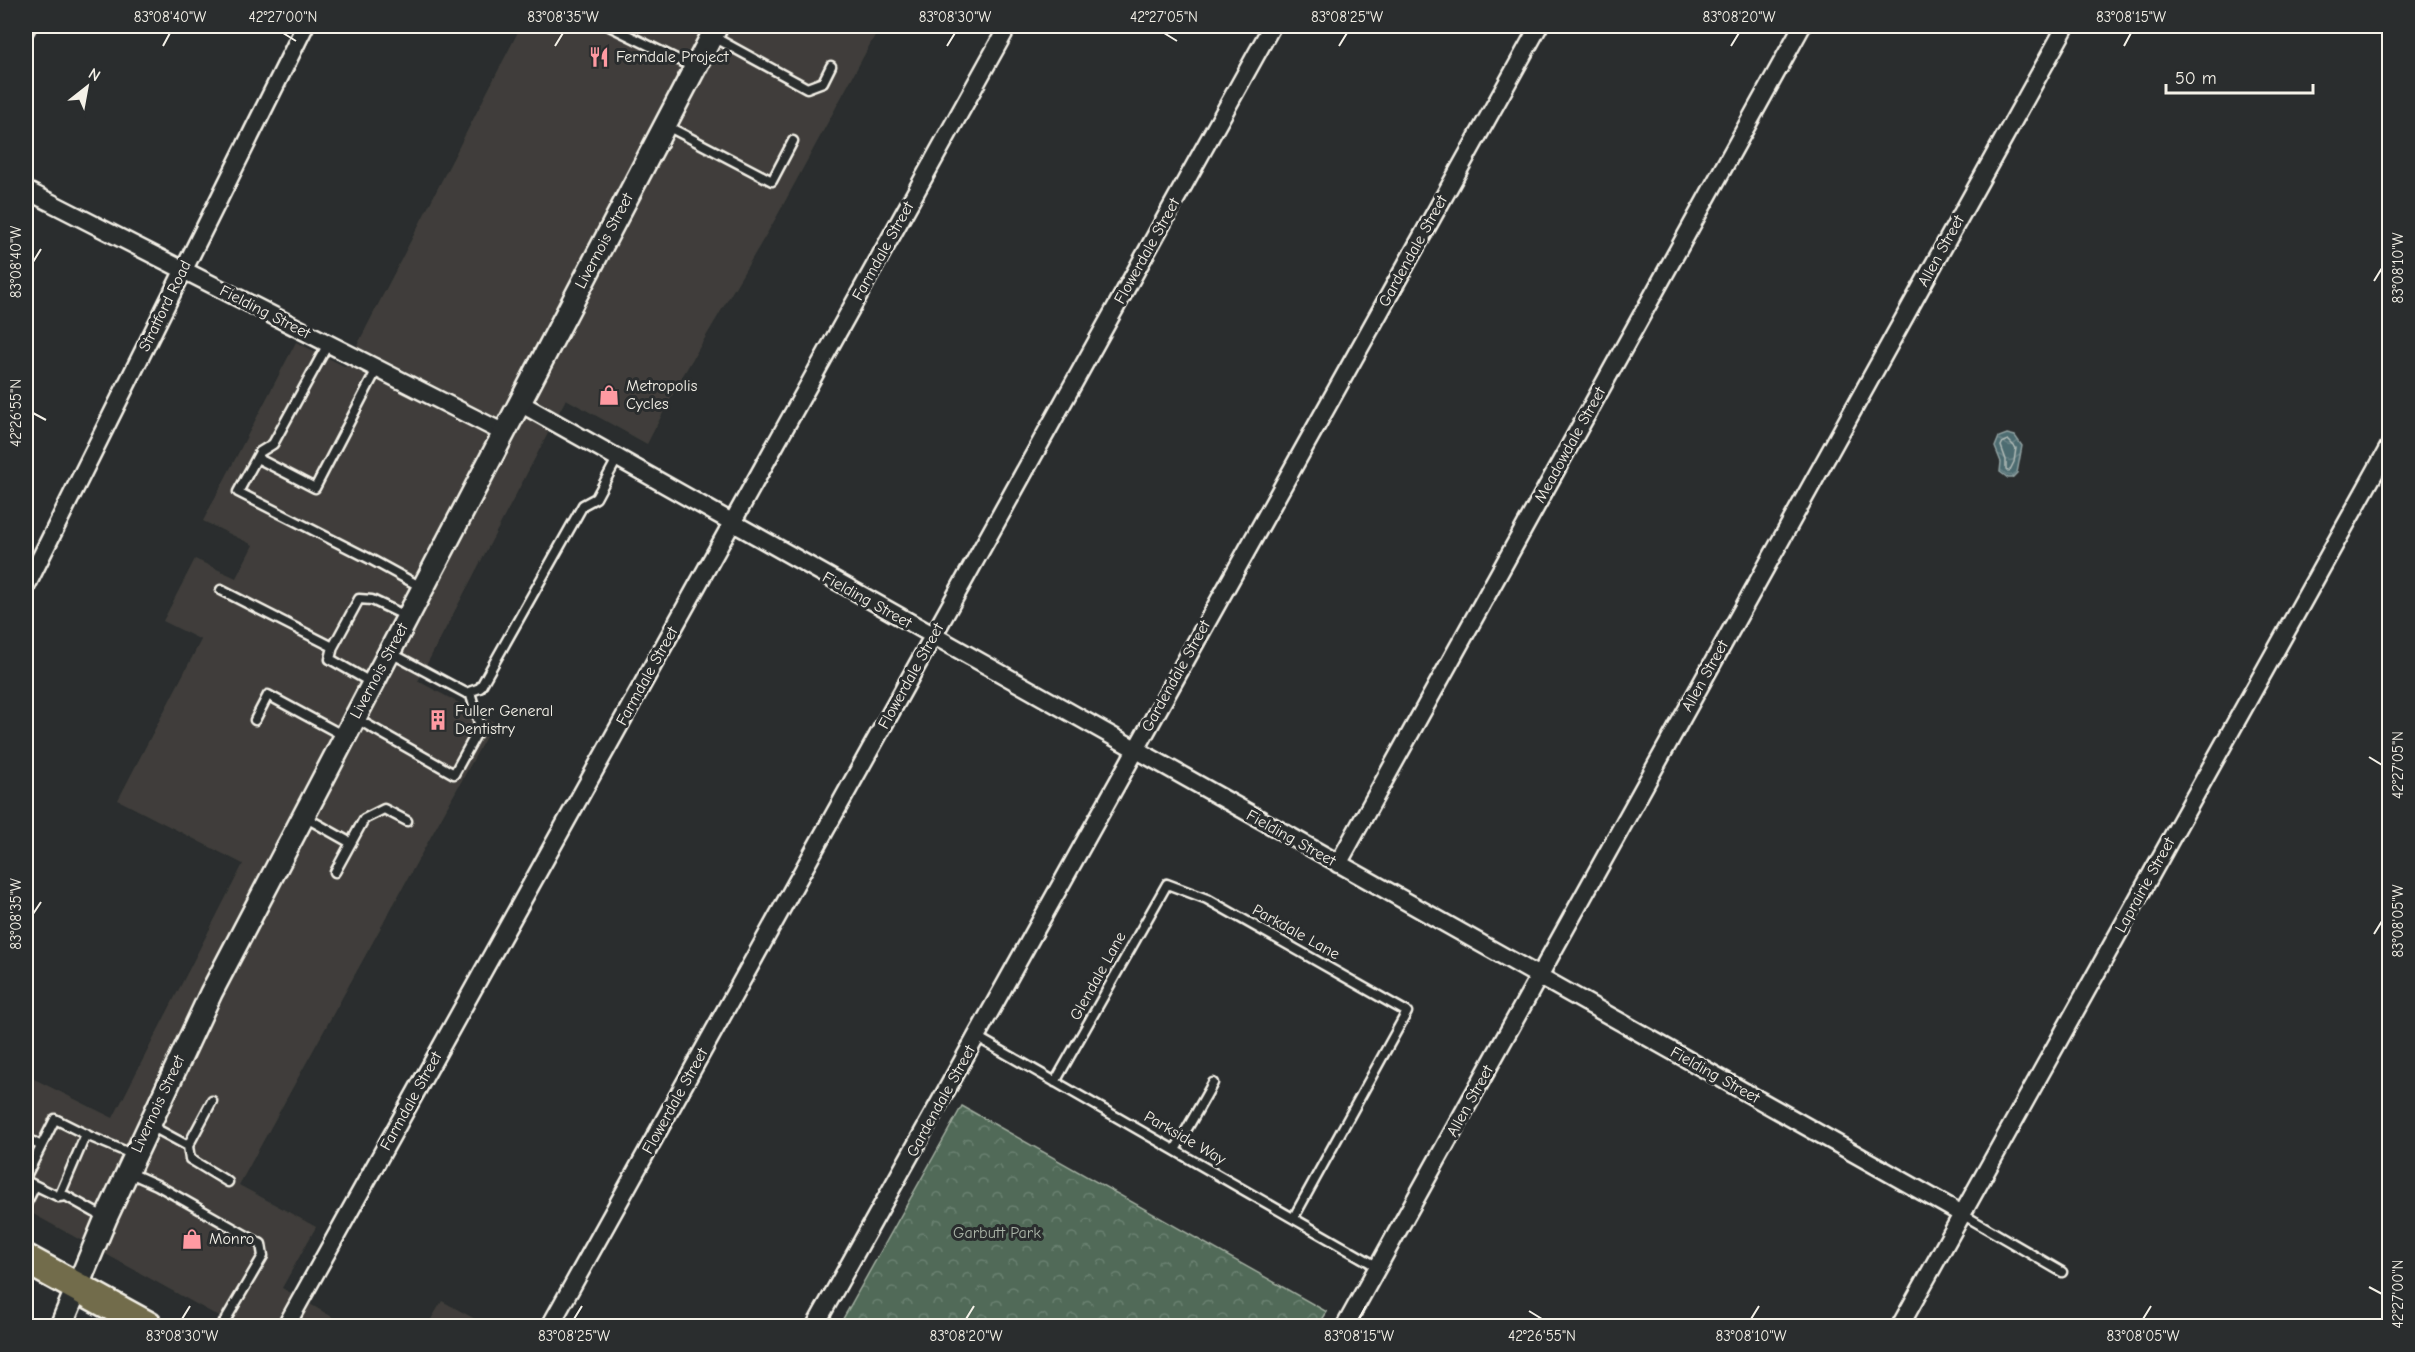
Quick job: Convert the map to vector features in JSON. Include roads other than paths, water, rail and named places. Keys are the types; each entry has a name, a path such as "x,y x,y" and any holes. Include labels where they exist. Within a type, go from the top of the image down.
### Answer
{"highway":[{"path":"26,1259 148,1326"}],"street":[{"name":"Stratford Road","path":"26,586 305,26"},
{"name":"Farmdale Street","path":"286,1326 1008,26"},
{"name":"Flowerdale Street","path":"550,1326 1272,26"},
{"name":"Gardendale Street","path":"815,1326 1539,26"},
{"name":"Meadowdale Street","path":"1338,864 1802,26"},
{"name":"Allen Street","path":"1345,1326 2066,26"},
{"name":"Livernois Street","path":"61,1326 106,1218 211,993 714,31"},
{"name":"Fielding Street","path":"26,190 504,433"},
{"name":"Fielding Street","path":"520,403 618,457 731,524 1962,1214"},
{"name":"Laprairie Street","path":"1900,1326 2390,445"}],"lane":[{"path":"609,26 695,68"},
{"path":"714,31 807,88 823,82 831,66"},
{"path":"665,125 772,181 793,141"},
{"path":"328,344 273,444 260,452 238,492 370,559 423,589"},
{"path":"257,459 315,488 377,369"},
{"path":"389,652 466,693 480,688 583,505 596,498 618,457"},
{"path":"221,590 333,647"},
{"path":"372,683 330,659 333,647 359,599 372,600 408,617"},
{"path":"255,720 268,695 349,727 454,774 480,727 470,692"},
{"path":"335,872 364,819 384,809 408,821"},
{"path":"303,816 351,843"},
{"name":"Parkdale Lane","path":"1167,884 1207,899 1407,1012 1294,1217"},
{"name":"Glendale Lane","path":"1055,1082 1167,884"},
{"name":"Parkside Way","path":"977,1037 1378,1266"},
{"path":"1175,1150 1213,1083"},
{"path":"212,1101 188,1146 190,1159 228,1182"},
{"path":"26,1172 55,1119 86,1134 131,1163 157,1185 261,1244 263,1256 222,1326"},
{"path":"148,1125 188,1146"},
{"path":"59,1197 86,1134"},
{"path":"26,1138 41,1146"},
{"path":"26,1181 59,1197 66,1196 106,1218"},
{"path":"27,1198 35,1186"},
{"name":"Fielding Street","path":"1962,1214 2062,1272"}],"water":[{"path":"2007,434 2015,436 2022,446 2017,473 2012,478 2000,472 2001,462 1995,447 1999,437"}],"place":[{"name":"Ferndale Project","path":"599,57"},
{"name":"Metropolis Cycles","path":"609,395"},
{"name":"Fuller General Dentistry","path":"438,720"},
{"name":"Monro","path":"192,1239"}],"park label":[{"name":"Garbutt Park","path":"997,1233"}]}
